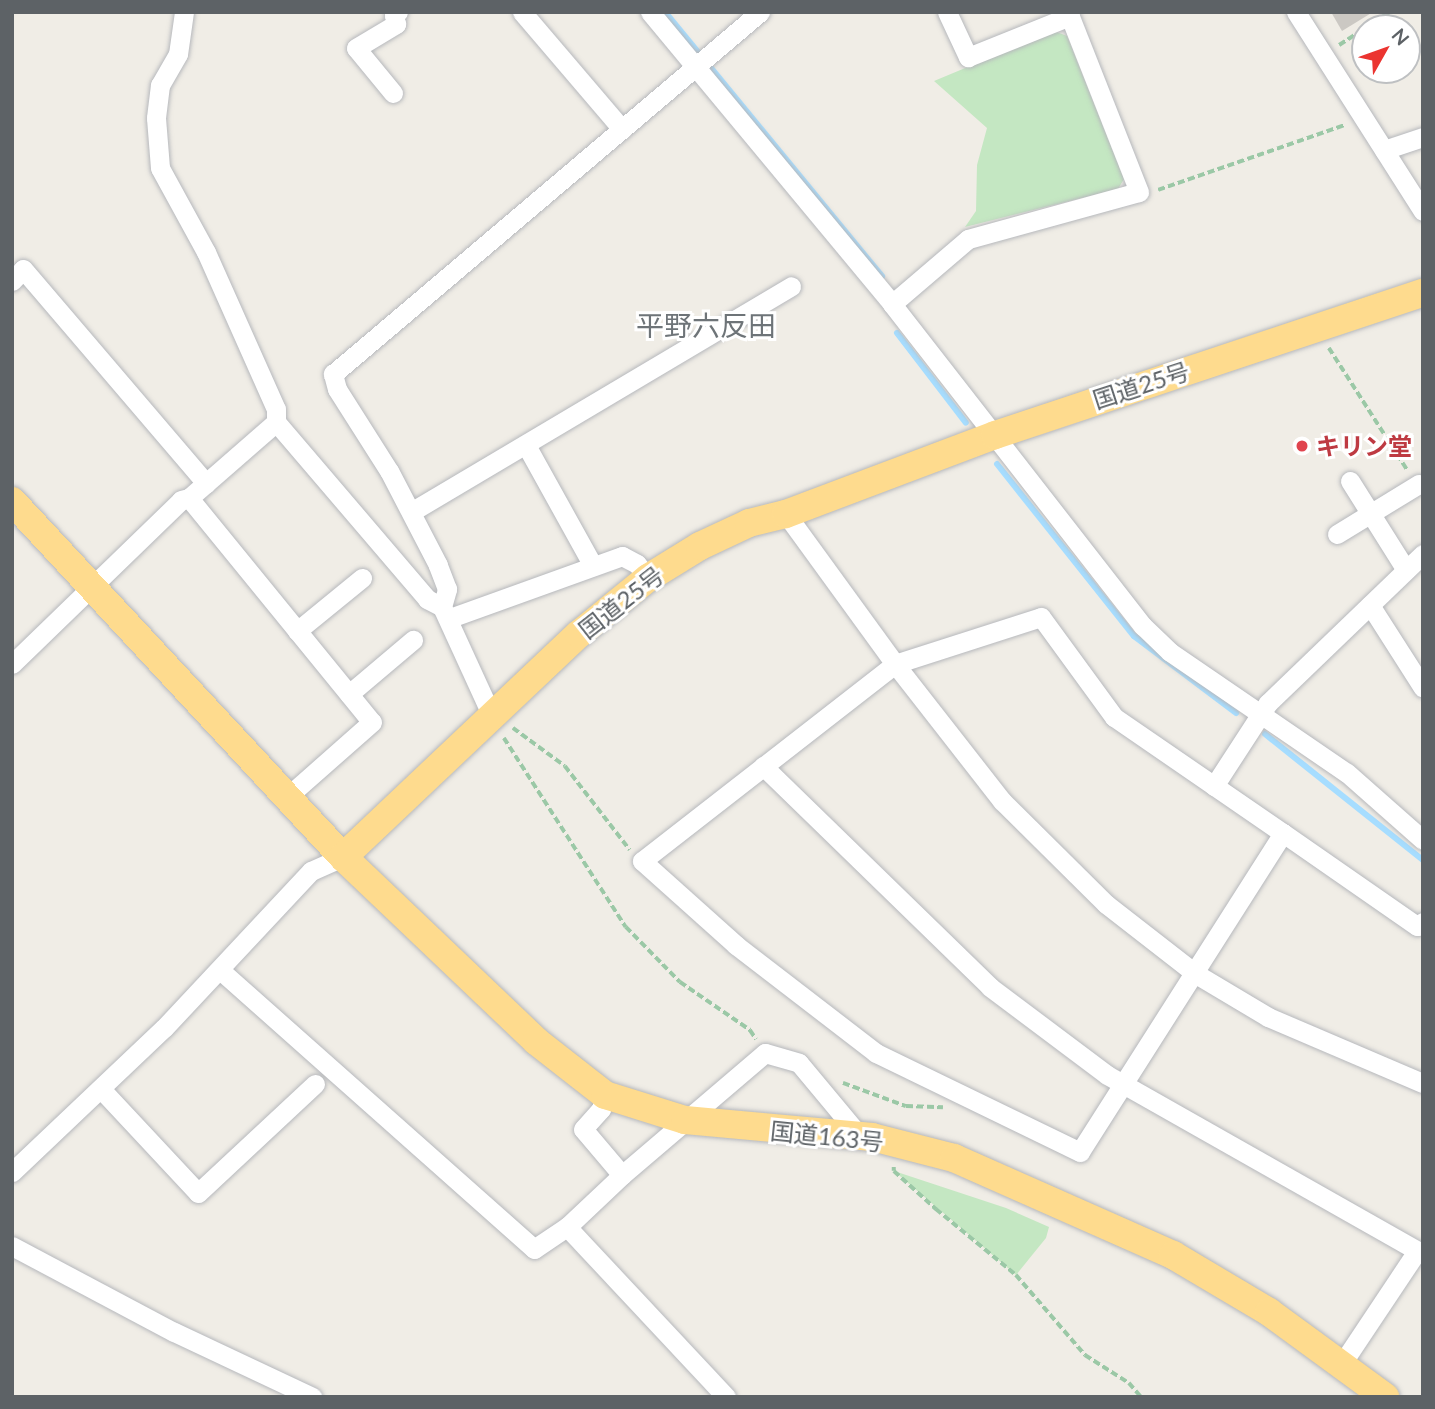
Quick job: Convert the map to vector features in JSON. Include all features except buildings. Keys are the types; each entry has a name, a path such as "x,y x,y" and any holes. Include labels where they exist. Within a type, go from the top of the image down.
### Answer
{"highway":[{"name":"国道25号","path":"343,857 501,725 579,634 648,578 737,529 786,514 995,435 1423,293"},
{"path":"12,501 92,582 343,857"},
{"name":"国道163号","path":"343,857 536,1041 605,1096 685,1121 859,1135 954,1158 1173,1255 1269,1312 1385,1397"}],"street":[{"path":"184,12 178,54 160,85 156,118 160,168 206,252 276,409 276,422 427,599 446,612"},
{"path":"393,93 356,48 396,24 394,15 398,12"},
{"path":"522,12 622,129"},
{"path":"650,12 701,62 1143,626 1170,652 1347,773 1423,840"},
{"path":"501,725 446,612 447,589 411,512 337,389 333,374 760,12"},
{"path":"892,304 968,239 1139,192 1069,14 968,57 947,12"},
{"path":"1296,12 1423,211"},
{"path":"1384,150 1423,137"},
{"path":"12,281 23,269 206,483"},
{"path":"411,512 791,286"},
{"path":"12,664 92,582 181,500 189,498 276,422"},
{"path":"526,445 593,566"},
{"path":"1350,481 1406,570"},
{"path":"1337,534 1420,482"},
{"path":"189,498 372,722 288,796"},
{"path":"786,514 894,664 1034,837 1133,928 1196,974 1313,1040 1423,1083"},
{"path":"1214,786 1259,714 1423,554"},
{"path":"446,612 622,556 637,564 648,578"},
{"path":"297,631 362,578"},
{"path":"1370,605 1423,688"},
{"path":"1283,833 1196,974 1080,1152 876,1053 736,945 642,861 894,664 1041,617 1114,717 1283,833 1417,926 1423,922"},
{"path":"349,694 413,640"},
{"path":"763,766 990,987 1125,1085 1420,1253 1341,1365"},
{"path":"12,1172 102,1089 220,970 311,871 343,857"},
{"path":"220,970 534,1249 567,1227 622,1175 765,1053 799,1063 859,1135"},
{"path":"102,1089 198,1193 315,1084"},
{"path":"605,1096 601,1109 583,1129 622,1175"},
{"path":"567,1227 726,1397"},
{"path":"13,1249 174,1332 312,1397"}],"path":[{"path":"1339,45 1351,37"},
{"path":"1139,192 1150,193 1345,125"},
{"path":"1328,346 1420,482"},
{"path":"501,725 565,766 616,838 642,861"},
{"path":"501,725 626,927 680,982 750,1030 765,1053"},
{"path":"832,1078 906,1107 960,1108 968,1097"},
{"path":"895,1165 894,1171 904,1181 1016,1275 1085,1355 1129,1383 1140,1397"}],"green space":[{"path":"1054,31 1067,36 1124,179 1118,189 965,227 976,211 977,165 987,128 934,81"},
{"path":"894,1171 1006,1208 1049,1227 1046,1238 1016,1275"}],"waterway":[{"path":"665,12 882,276"},
{"path":"897,333 966,423"},
{"path":"997,464 1134,636 1236,713"},
{"path":"1265,734 1423,860"}],"place":[{"name":"キリン堂","path":"1302,446"}],"district":[{"name":"平野六反田","path":"706,325"}]}
